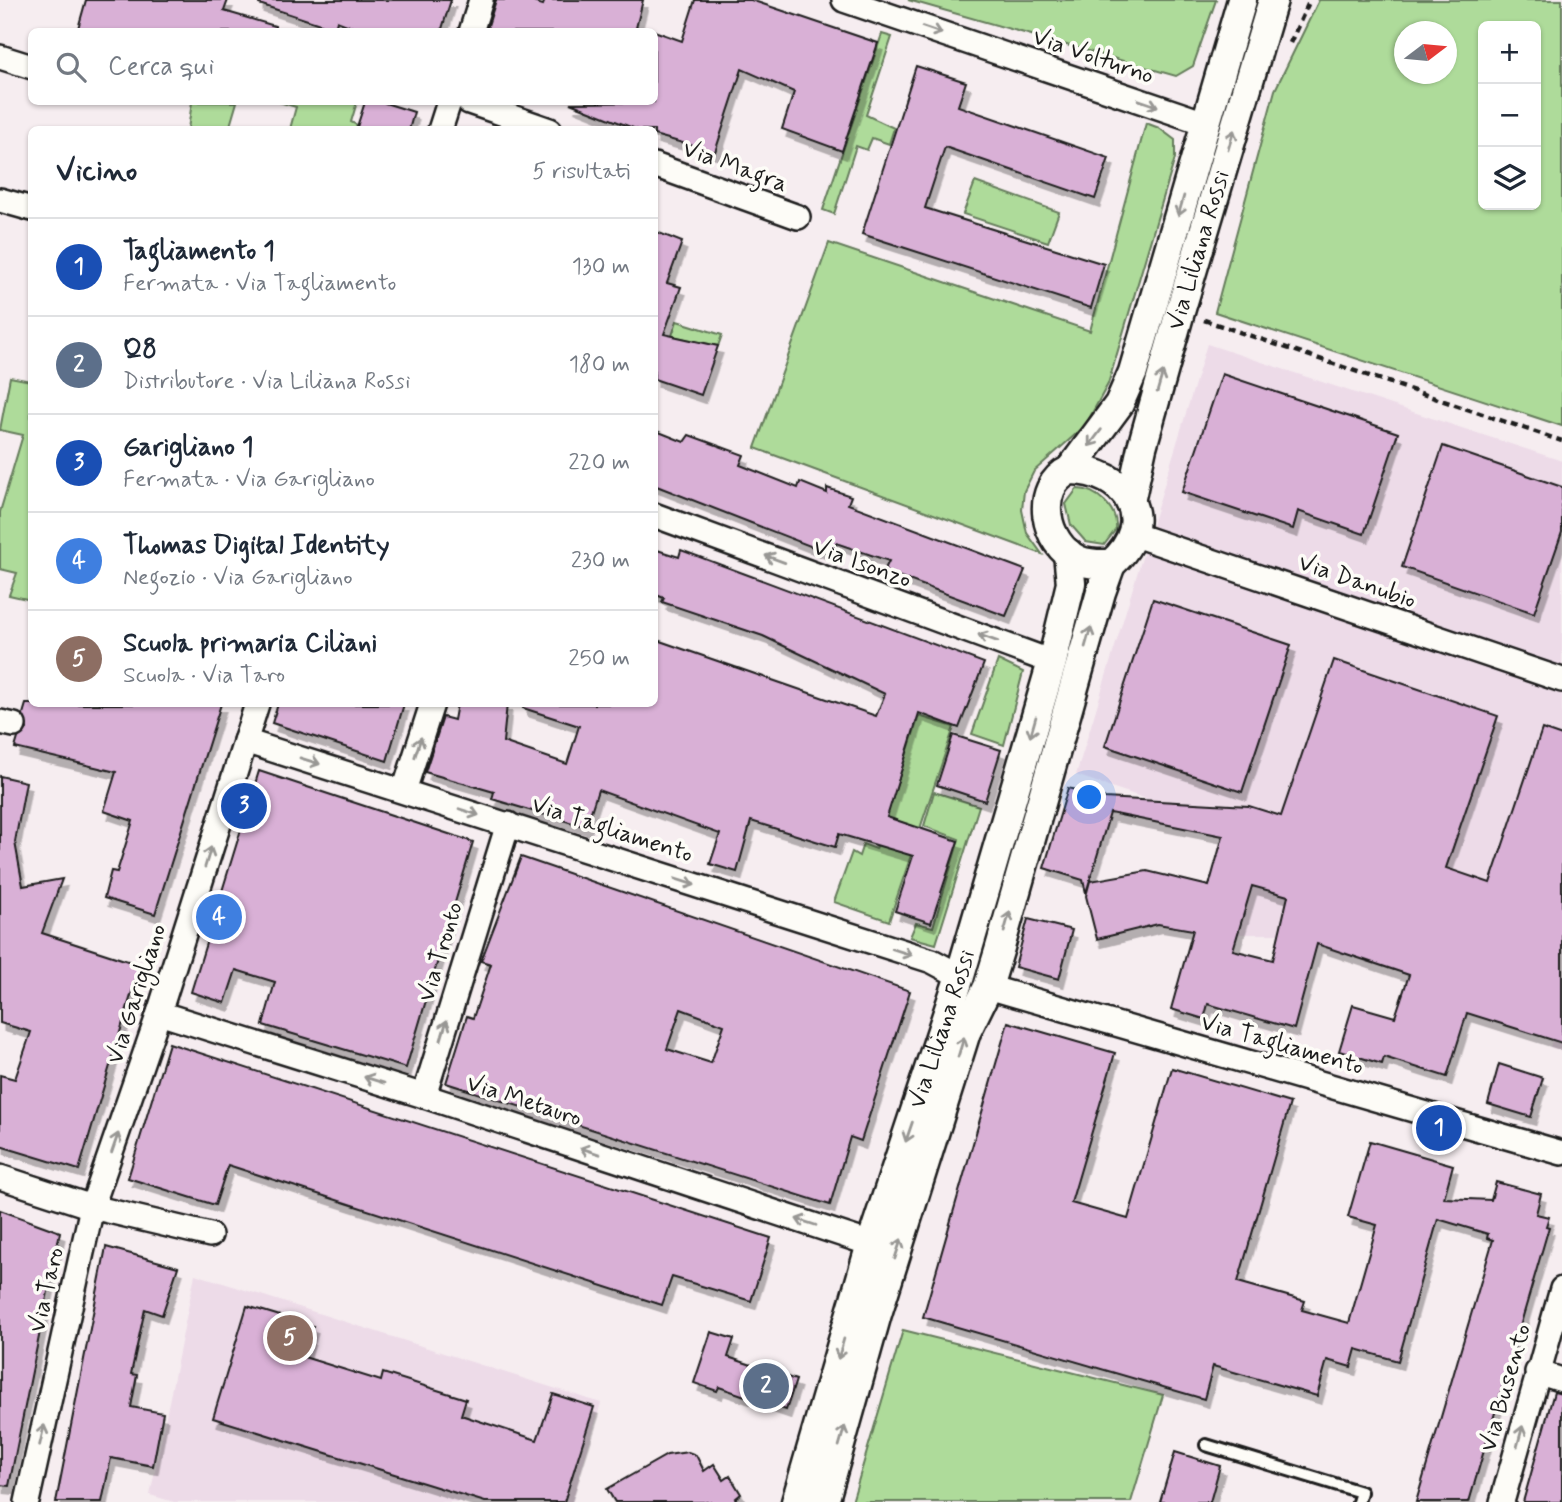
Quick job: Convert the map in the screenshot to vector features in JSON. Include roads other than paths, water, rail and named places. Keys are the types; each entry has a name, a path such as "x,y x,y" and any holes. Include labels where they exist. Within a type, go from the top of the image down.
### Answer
{"street":[{"path":"472,28 481,0"},
{"name":"Via Volturno","path":"845,0 1205,123"},
{"name":"Via Liliana Rossi","path":"796,1502 871,1244 960,976 1052,662 1070,583 1068,553 1050,527 1046,501 1050,486 1057,476 1070,470 1119,404 1133,372 1242,0"},
{"name":"Via Liliana Rossi","path":"824,1502 877,1314 966,1032 988,987 1111,564 1123,554 1135,535 1136,521 1130,502 1142,447 1197,313 1261,37 1273,0"},
{"path":"1261,37 1284,0"},
{"path":"0,57 28,66"},
{"path":"441,126 448,105"},
{"path":"477,105 539,126"},
{"name":"Via Magra","path":"658,166 798,217"},
{"path":"0,200 28,208"},
{"path":"1070,470 1099,473 1130,502"},
{"name":"Via Isonzo","path":"658,516 1052,662"},
{"name":"Via Danubio","path":"1135,535 1562,680"},
{"path":"1068,553 1089,564 1111,564"},
{"name":"Via Garigliano","path":"92,1208 159,1013 256,707"},
{"path":"404,791 431,707"},
{"name":"Via Tagliamento","path":"244,741 932,961 960,976"},
{"name":"Via Tronto","path":"424,1096 508,824"},
{"name":"Via Tagliamento","path":"988,987 1562,1153"},
{"name":"Via Metauro","path":"159,1013 424,1096 871,1244"},
{"path":"0,1177 92,1208 210,1236"},
{"name":"Via Taro","path":"27,1502 92,1208"},
{"name":"Via Busento","path":"1502,1502 1562,1289"},
{"path":"1537,1372 1562,1380"}],"lane":[{"path":"1206,1445 1361,1492 1358,1502"}],"place":[{"name":"Garigliano 1","path":"244,806"},
{"name":"Thomas Digital Identity","path":"219,917"},
{"name":"Tagliamento 1","path":"1439,1128"},
{"name":"Scuola primaria Ciliani","path":"290,1338"},
{"name":"Q8","path":"766,1386"}]}
